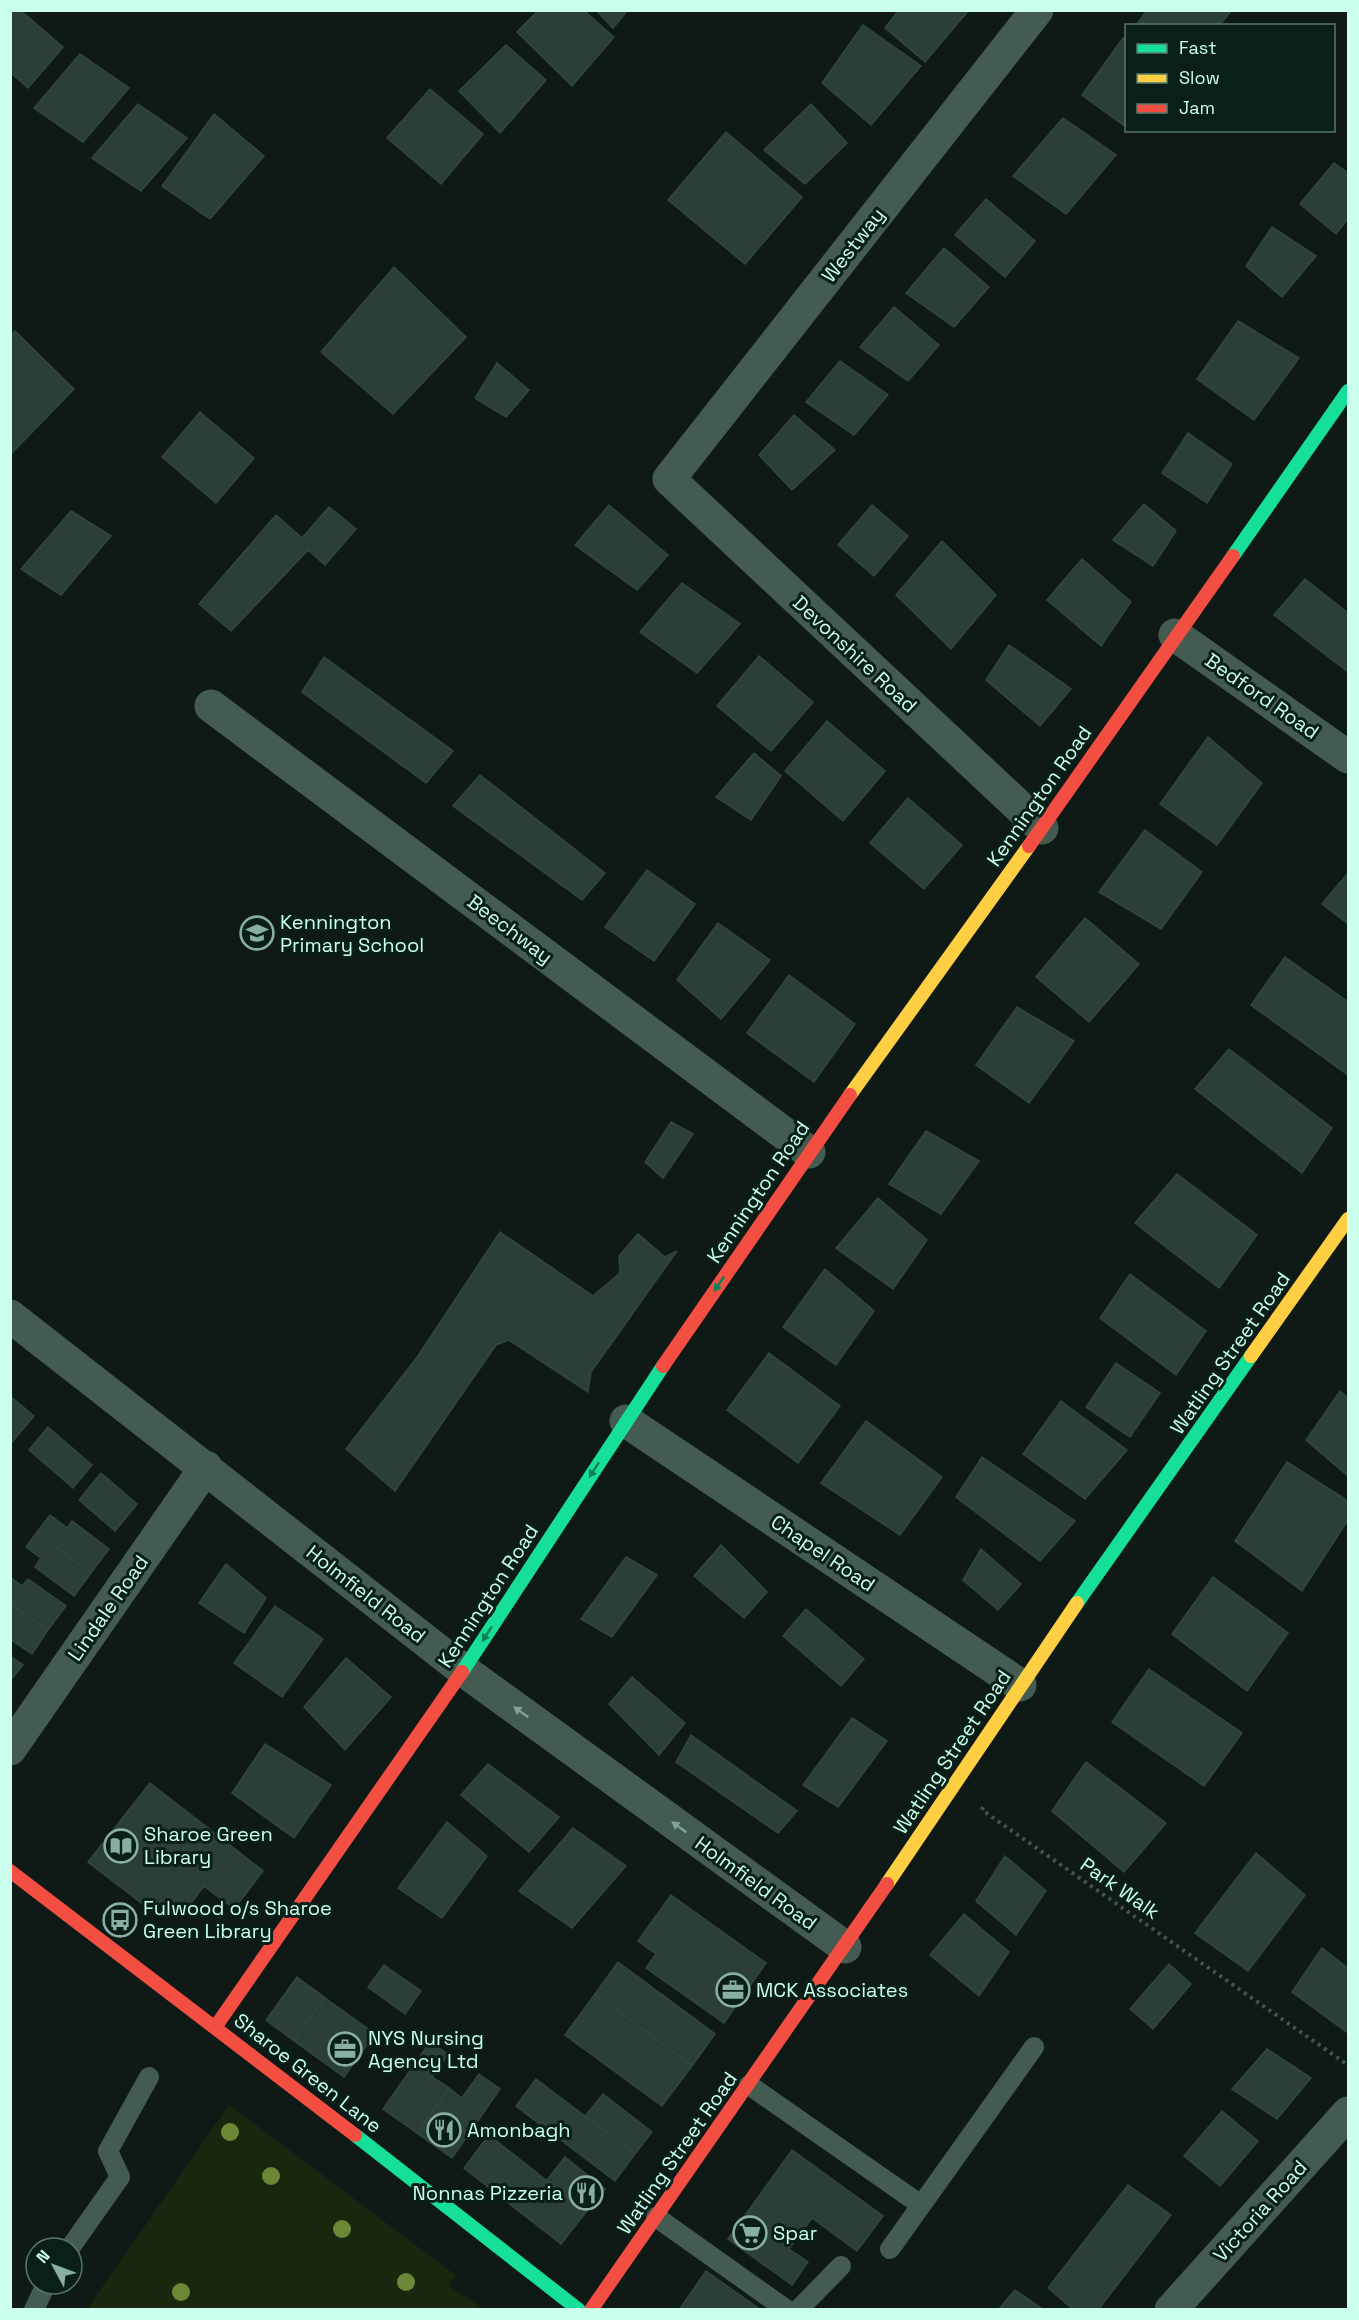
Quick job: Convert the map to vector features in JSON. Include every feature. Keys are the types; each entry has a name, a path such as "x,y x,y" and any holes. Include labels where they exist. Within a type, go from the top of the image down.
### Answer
{"street":[{"name":"Westway","path":"669,479 1037,10"},
{"name":"Kennington Road","path":"216,2026 463,1670 626,1421 809,1152 1042,828 1348,391"},
{"name":"Devonshire Road","path":"669,479 1042,828"},
{"name":"Bedford Road","path":"1175,635 1348,757"},
{"name":"Beechway","path":"211,706 809,1152"},
{"name":"Watling Street Road","path":"591,2310 845,1947 1020,1685 1348,1219"},
{"name":"Holmfield Road","path":"10,1316 463,1670 845,1947"},
{"name":"Chapel Road","path":"626,1421 1020,1685"},
{"name":"Lindale Road","path":"10,1749 206,1467"},
{"name":"Sharoe Green Lane","path":"10,1871 216,2026 579,2310"},
{"name":"Victoria Road","path":"1171,2310 1348,2113"}],"lane":[{"path":"890,2250 1034,2047"},
{"path":"78,2236 120,2177 108,2151 149,2077"},
{"path":"749,2085 921,2205"},
{"path":"656,2217 787,2310"},
{"path":"798,2310 841,2266"},
{"path":"34,2310 40,2296"}],"path":[{"name":"Park Walk","path":"986,1799 982,1810 1348,2065"}],"green space":[{"path":"229,2105 455,2275 449,2286 484,2309 87,2309"}],"building":[{"path":"10,10 20,10 63,47 28,88 10,72"},
{"path":"539,10 583,10 614,37 572,86 517,32"},
{"path":"596,10 628,10 613,28"},
{"path":"899,10 969,10 925,62 885,28"},
{"path":"1147,10 1232,10 1221,24 1137,24"},
{"path":"863,25 921,66 871,125 822,83"},
{"path":"1123,38 1125,39 1125,126 1082,95"},
{"path":"506,45 546,80 500,133 459,91"},
{"path":"80,54 129,88 83,142 34,108"},
{"path":"430,89 483,134 441,184 387,138"},
{"path":"138,104 187,138 141,191 92,158"},
{"path":"811,104 847,143 805,184 764,150"},
{"path":"214,114 264,156 210,219 162,186"},
{"path":"1063,118 1116,155 1066,214 1013,176"},
{"path":"726,132 802,197 745,264 668,200"},
{"path":"1334,163 1348,173 1348,219 1336,234 1300,204"},
{"path":"986,199 1035,241 1005,277 955,235"},
{"path":"1272,227 1316,256 1282,297 1246,266"},
{"path":"944,248 989,287 954,327 906,293"},
{"path":"394,267 466,337 393,414 321,352"},
{"path":"894,307 939,345 908,381 860,347"},
{"path":"1238,321 1299,358 1254,420 1197,379"},
{"path":"15,331 74,389 10,455 10,335"},
{"path":"840,361 888,395 854,435 806,402"},
{"path":"497,363 529,390 506,417 475,398"},
{"path":"200,412 254,458 216,503 162,457"},
{"path":"794,415 835,450 792,490 759,455"},
{"path":"1188,433 1232,464 1207,503 1162,473"},
{"path":"1144,504 1176,531 1153,566 1113,540"},
{"path":"609,505 668,555 637,590 575,545"},
{"path":"872,505 908,536 874,576 838,545"},
{"path":"329,507 356,529 325,565 308,550 231,631 199,604 276,515 302,538"},
{"path":"71,511 111,536 61,595 21,569"},
{"path":"942,541 996,595 951,649 896,595"},
{"path":"1082,559 1131,602 1101,646 1047,600"},
{"path":"1305,579 1348,613 1348,672 1274,615"},
{"path":"682,583 740,624 697,673 640,632"},
{"path":"1009,645 1071,689 1040,726 986,680"},
{"path":"759,656 813,702 771,751 717,706"},
{"path":"324,657 453,751 426,783 302,692"},
{"path":"827,721 885,771 843,821 785,771"},
{"path":"1208,737 1262,783 1217,845 1160,804"},
{"path":"754,753 781,776 751,820 716,797"},
{"path":"480,775 605,873 582,900 453,806"},
{"path":"908,798 962,845 924,889 870,843"},
{"path":"1145,830 1202,872 1161,929 1099,892"},
{"path":"647,870 695,904 654,961 605,927"},
{"path":"1348,873 1348,924 1322,904"},
{"path":"1085,918 1139,964 1089,1022 1036,977"},
{"path":"718,923 770,960 721,1019 677,980"},
{"path":"1285,957 1348,1002 1348,1075 1251,1005"},
{"path":"789,975 855,1024 814,1082 747,1033"},
{"path":"1017,1007 1074,1041 1029,1103 976,1065"},
{"path":"1229,1049 1332,1128 1302,1173 1195,1089"},
{"path":"671,1122 693,1134 663,1178 645,1162"},
{"path":"926,1131 979,1161 941,1214 889,1184"},
{"path":"1177,1174 1257,1235 1219,1288 1135,1223"},
{"path":"878,1198 927,1240 893,1289 836,1248"},
{"path":"500,1232 593,1296 620,1273 619,1256 638,1234 665,1257 677,1251 591,1372 588,1392 509,1340 496,1345 395,1491 346,1449 418,1356"},
{"path":"825,1269 874,1311 836,1365 783,1327"},
{"path":"1130,1274 1206,1331 1176,1375 1100,1318"},
{"path":"769,1353 840,1406 798,1463 727,1410"},
{"path":"1116,1363 1160,1393 1130,1437 1086,1407"},
{"path":"1340,1391 1348,1398 1348,1476 1306,1440"},
{"path":"10,1396 34,1416 11,1443 10,1442"},
{"path":"1061,1401 1127,1450 1085,1499 1023,1454"},
{"path":"866,1421 942,1477 900,1535 821,1483"},
{"path":"48,1427 92,1465 73,1488 29,1450"},
{"path":"982,1457 1075,1521 1040,1561 956,1497"},
{"path":"1287,1462 1348,1501 1348,1520 1302,1591 1235,1541"},
{"path":"101,1473 137,1504 115,1531 79,1500"},
{"path":"50,1515 67,1528 72,1521 109,1549 91,1573 37,1532"},
{"path":"37,1532 91,1573 74,1596 35,1567 41,1558 26,1547"},
{"path":"721,1545 767,1592 744,1618 694,1576"},
{"path":"981,1549 1021,1584 998,1610 963,1580"},
{"path":"626,1557 657,1575 612,1637 581,1619"},
{"path":"226,1564 266,1598 244,1633 199,1603"},
{"path":"10,1577 22,1586 28,1579 66,1606 48,1630 10,1604"},
{"path":"1213,1577 1288,1633 1247,1691 1172,1634"},
{"path":"10,1604 48,1630 32,1654 10,1639"},
{"path":"275,1606 323,1639 282,1697 234,1663"},
{"path":"806,1609 864,1659 841,1686 783,1636"},
{"path":"10,1656 23,1665 10,1681"},
{"path":"346,1658 391,1697 345,1750 304,1707"},
{"path":"1149,1669 1242,1733 1204,1786 1112,1722"},
{"path":"632,1677 685,1723 659,1755 609,1704"},
{"path":"852,1718 887,1741 838,1807 803,1785"},
{"path":"691,1735 797,1811 778,1833 676,1762"},
{"path":"265,1744 331,1785 294,1838 232,1793"},
{"path":"1086,1762 1166,1823 1124,1872 1052,1811"},
{"path":"488,1764 559,1817 529,1852 461,1795"},
{"path":"150,1783 263,1871 234,1909 204,1886 181,1916 166,1904 157,1915 88,1862"},
{"path":"447,1822 487,1856 442,1918 398,1888"},
{"path":"573,1828 626,1866 572,1928 519,1891"},
{"path":"1256,1853 1305,1895 1248,1971 1195,1933"},
{"path":"1005,1856 1046,1891 1016,1935 976,1901"},
{"path":"671,1895 766,1963 724,2023 646,1968 656,1954 638,1941"},
{"path":"964,1914 1009,1952 979,1996 930,1955"},
{"path":"1322,1948 1348,1968 1348,2033 1292,1992"},
{"path":"618,1962 715,2034 692,2066 595,1994"},
{"path":"1169,1964 1191,1984 1153,2029 1130,2009"},
{"path":"384,1965 421,1991 405,2014 368,1987"},
{"path":"297,1977 325,1998 293,2040 266,2020"},
{"path":"595,1994 692,2066 662,2106 565,2035"},
{"path":"325,1998 375,2034 344,2077 293,2040"},
{"path":"430,2042 448,2054 432,2077 449,2088 417,2133 383,2109"},
{"path":"1267,2049 1311,2078 1277,2119 1232,2089"},
{"path":"479,2074 500,2089 452,2158 417,2133 449,2088 462,2098"},
{"path":"536,2079 635,2154 615,2181 516,2106"},
{"path":"603,2094 652,2132 635,2154 585,2116"},
{"path":"1222,2111 1258,2141 1220,2186 1184,2156"},
{"path":"489,2135 586,2212 561,2244 464,2168"},
{"path":"792,2150 883,2216 857,2251 812,2218 789,2249 808,2262 792,2285 728,2239"},
{"path":"565,2157 605,2189 586,2212 546,2181"},
{"path":"1128,2185 1171,2215 1098,2310 1074,2310 1048,2288"},
{"path":"706,2271 761,2310 679,2310"},
{"path":"1015,2290 1044,2310 998,2310"}],"traffic: fast":[{"path":"1233,556 1348,391"},
{"path":"1077,1603 1251,1356"},
{"path":"462,1672 663,1366"},
{"path":"355,2135 579,2310"}],"traffic: slow":[{"path":"850,1095 1029,846"},
{"path":"1251,1356 1348,1219"},
{"path":"887,1884 1077,1603"}],"traffic: jam":[{"path":"1029,846 1233,556"},
{"path":"663,1366 850,1095"},
{"path":"216,2026 462,1672"},
{"path":"10,1871 355,2135"},
{"path":"591,2310 887,1884"}],"place":[{"name":"Kennington Primary School","path":"257,933"},
{"name":"Sharoe Green Library","path":"121,1846"},
{"name":"Fulwood o/s Sharoe Green Library","path":"120,1920"},
{"name":"MCK Associates","path":"733,1990"},
{"name":"NYS Nursing Agency Ltd","path":"345,2049"},
{"name":"Amonbagh","path":"444,2130"},
{"name":"Nonnas Pizzeria","path":"586,2193"},
{"name":"Spar","path":"750,2233"}]}
